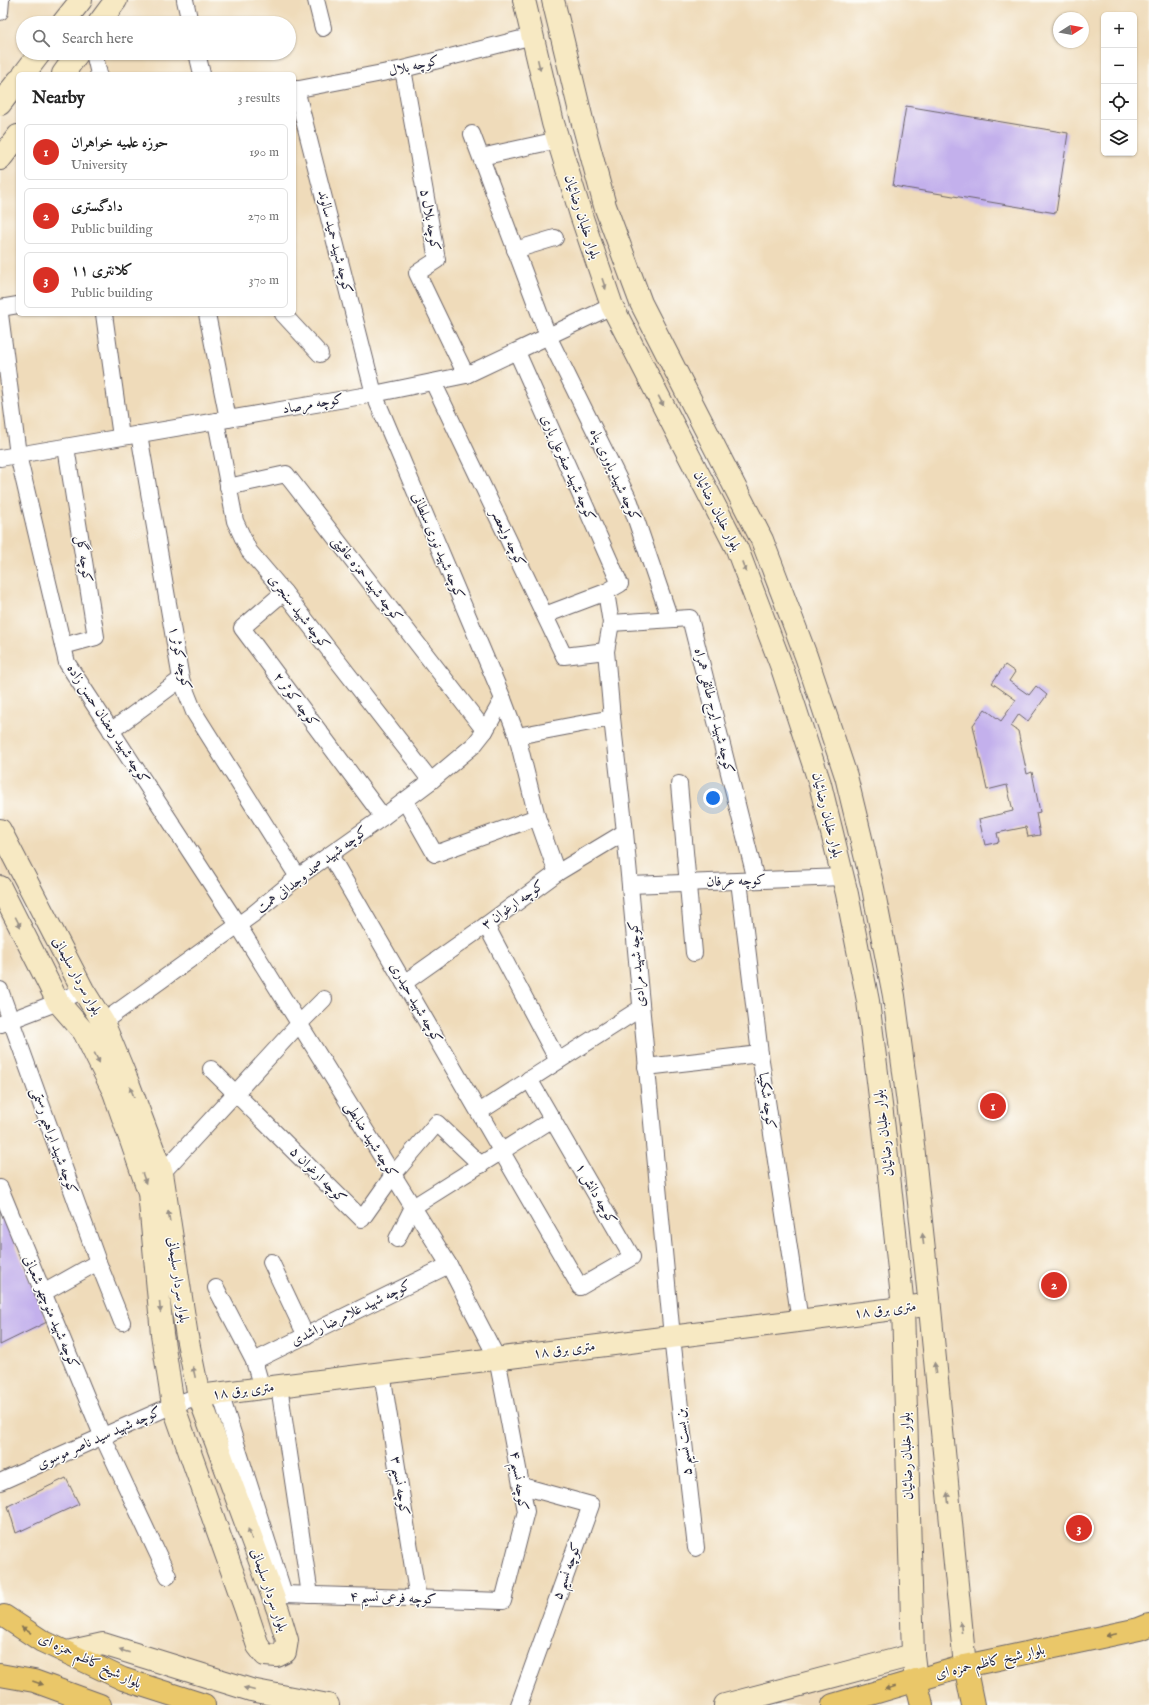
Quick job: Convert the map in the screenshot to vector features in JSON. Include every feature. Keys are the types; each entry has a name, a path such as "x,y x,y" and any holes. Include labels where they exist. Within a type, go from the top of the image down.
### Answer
{"main road":[{"path":"68,16 81,0"},
{"path":"104,16 116,0"},
{"name":"بلوار خلبان رضائیان","path":"524,0 558,140 581,215 612,306 737,549 781,665 820,784 843,877 868,1001 884,1129 903,1308 913,1655 916,1680"},
{"name":"بلوار خلبان رضائیان","path":"553,0 582,120 605,206 638,294 762,540 806,656 846,776 873,888 894,996 911,1126 965,1666"},
{"path":"26,72 35,60"},
{"path":"64,72 73,60"},
{"path":"0,104 16,84"},
{"path":"612,306 638,294"},
{"name":"بلوار سردار سلیمانی","path":"0,830 83,990 103,1022 129,1085 162,1173 186,1337 209,1395 287,1640 285,1652 277,1656 265,1655 258,1646 173,1405 162,1334 149,1192 114,1092 84,1032 58,1002 0,887"},
{"path":"84,1032 103,1022"},
{"name":"۱۸ متری برق","path":"209,1395 929,1304"},
{"name":"بلوار شیخ کاظم حمزه ای","path":"1,1615 42,1641 123,1679 204,1705"},
{"name":"بلوار شیخ کاظم حمزه ای","path":"833,1705 965,1666 1139,1629 1149,1625"},
{"path":"67,1652 103,1644 251,1690 328,1705"},
{"path":"725,1705 913,1655"},
{"path":"965,1666 973,1705"},
{"path":"0,1675 34,1681 78,1701 100,1705"},
{"path":"916,1680 922,1705"}],"street":[{"path":"0,12 1,0"},
{"path":"185,0 188,16"},
{"path":"316,0 323,28"},
{"name":"کوچه بلال","path":"296,90 403,69 532,36"},
{"path":"96,60 99,72"},
{"path":"199,60 202,72"},
{"name":"کوچه بلال ۵","path":"403,69 437,260 417,273 466,375"},
{"name":"کوچه شهید حمید سالوند","path":"296,94 374,394"},
{"name":"کوچه شهید یاوری پناه","path":"472,134 548,336 630,502 670,619"},
{"path":"481,157 558,140"},
{"path":"515,250 555,238"},
{"path":"0,308 16,305"},
{"name":"کوچه مرصاد","path":"0,458 374,394 466,375 612,306"},
{"name":"کوچه شهید رمضان حسن زاده","path":"0,314 18,455 67,663 238,925"},
{"path":"104,316 121,437"},
{"name":"کوچه شهید سنجری","path":"207,316 222,420 228,487 235,520 249,551 284,592 431,781"},
{"path":"285,316 320,354"},
{"name":"کوچه شهید صفرعلی یاری","path":"517,352 620,584 606,592"},
{"name":"کوچه ولیعصر","path":"433,382 564,656 606,651"},
{"name":"کوچه شهید نوری سلطانی","path":"374,394 517,736 537,817 557,873"},
{"name":"کوچه کوثر ۱","path":"139,434 181,679 194,712 298,878"},
{"name":"کوچه گل","path":"63,646 96,637 66,447"},
{"name":"کوچه شهید حمزه عافیتی","path":"228,487 286,474 485,731"},
{"name":"کوچه کوثر ۲","path":"284,592 242,628 383,817"},
{"path":"545,615 606,592"},
{"name":"کوچه شهید مرادی","path":"606,592 611,623 606,651 625,832 672,1337"},
{"name":"کوچه شهید ایرج طائفی همراه","path":"611,623 690,618 756,880"},
{"path":"111,731 181,679"},
{"name":"کوچه شهید صمد وجدانی همت","path":"103,1022 238,925 298,878 431,781 474,745 485,731 502,699"},
{"path":"517,736 612,718"},
{"path":"679,784 694,953"},
{"path":"405,801 436,854 537,817"},
{"name":"کوچه ارغوان ۳","path":"404,983 557,873 625,832"},
{"name":"کوچه شهید حیدری","path":"330,855 580,1286"},
{"name":"کوچه عرفان","path":"630,885 843,877"},
{"name":"کوچه شکیبا","path":"739,881 760,1054 800,1320"},
{"name":"کوچه شهید ضابطی","path":"238,925 449,1265 498,1358"},
{"path":"486,925 558,1061"},
{"name":"کوچه شهید ابراهیم رستمی","path":"0,990 5,1022 122,1322"},
{"path":"5,1022 58,1002 83,990"},
{"path":"162,1173 300,1023 324,999"},
{"path":"479,1112 641,1008"},
{"path":"646,1067 760,1054"},
{"path":"211,1069 236,1092"},
{"name":"کوچه دانش ۱","path":"529,1079 632,1257 580,1286"},
{"name":"کوچه ارغوان ۵","path":"236,1092 362,1219 393,1175"},
{"path":"397,1239 413,1207 553,1119"},
{"path":"393,1175 437,1123 481,1165"},
{"name":"کوچه شهید منوچهر شعبانی","path":"0,1188 102,1435 168,1576"},
{"path":"43,1293 98,1262"},
{"path":"271,1262 306,1336"},
{"name":"کوچه شهید غلامرضا راشدی","path":"254,1361 449,1265"},
{"path":"216,1288 254,1361 271,1387 310,1595"},
{"name":"بن بست نسیم ۵","path":"672,1337 696,1548"},
{"name":"کوچه نسیم ۴","path":"498,1358 526,1510 503,1602"},
{"name":"کوچه نسیم ۳","path":"382,1373 418,1599"},
{"name":"کوچه شهید سید ناصر موسوی","path":"0,1482 102,1435 173,1405 209,1395"},
{"name":"کوچه فرعی نسیم ۴","path":"209,1395 284,1594 503,1602"},
{"name":"کوچه نسیم ۵","path":"519,1705 591,1505 522,1486"}],"building":[{"path":"906,106 1068,133 1056,213 893,186"},
{"path":"1005,665 1015,672 1009,681 1029,695 1036,686 1047,695 1028,721 1019,714 1011,726 1018,731 1027,774 1032,772 1040,812 1036,813 1040,835 1028,837 1026,827 997,833 999,842 985,845 979,819 1013,811 1007,785 987,790 973,725 985,709 1001,721 1016,700 992,683"},
{"path":"0,1206 47,1322 0,1345"},
{"path":"66,1478 79,1504 16,1533 8,1506"}],"place":[{"name":"حوزه علمیه خواهران","path":"993,1106"},
{"name":"دادگستری","path":"1054,1285"},
{"name":"کلانتری ۱۱","path":"1079,1528"}]}
